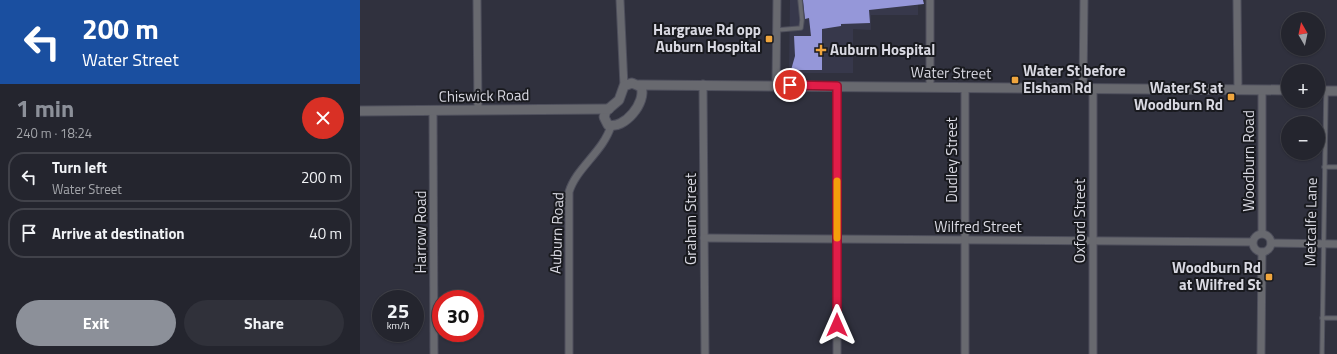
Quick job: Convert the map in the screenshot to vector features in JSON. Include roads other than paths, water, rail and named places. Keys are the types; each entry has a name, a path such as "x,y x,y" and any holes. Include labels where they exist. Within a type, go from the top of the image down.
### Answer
{"street":[{"path":"477,0 478,110"},
{"path":"620,0 624,86 619,100 609,109 604,117 606,123 611,126 624,122 640,103 643,91 639,85"},
{"path":"776,85 777,0"},
{"path":"930,0 930,86"},
{"path":"1083,88 1084,0"},
{"path":"1237,0 1238,89"},
{"name":"Water Street","path":"624,86 632,83 639,85 704,84 1281,90"},
{"name":"Graham Street","path":"704,84 705,354"},
{"path":"837,86 837,354"},
{"name":"Dudley Street","path":"965,87 965,354"},
{"name":"Oxford Street","path":"1093,88 1093,354"},
{"name":"Woodburn Road","path":"1262,90 1262,233"},
{"path":"1325,91 1337,91"},
{"name":"Chiswick Road","path":"360,111 609,109"},
{"name":"Harrow Road","path":"433,110 434,354"},
{"name":"Auburn Road","path":"569,354 569,192 577,177 605,140 611,126"},
{"path":"1262,233 1269,236 1271,243 1268,250 1262,252 1255,249 1252,242 1255,236 1262,233"},
{"name":"Wilfred Street","path":"704,238 1252,242"},
{"path":"1271,243 1337,244"},
{"path":"1261,354 1262,252"}],"lane":[{"path":"777,30 801,28 802,20 800,0"},
{"name":"Metcalfe Lane","path":"1322,108 1324,167 1322,354"},
{"path":"1324,167 1337,167"},
{"path":"1322,318 1337,318"}],"place":[{"name":"Hargrave Rd opp Auburn Hospital","path":"769,39"},
{"name":"Auburn Hospital","path":"821,50"},
{"name":"Water St before Elsham Rd","path":"1015,80"},
{"name":"Water St at Woodburn Rd","path":"1231,97"},
{"name":"Woodburn Rd at Wilfred St","path":"1269,277"}]}
